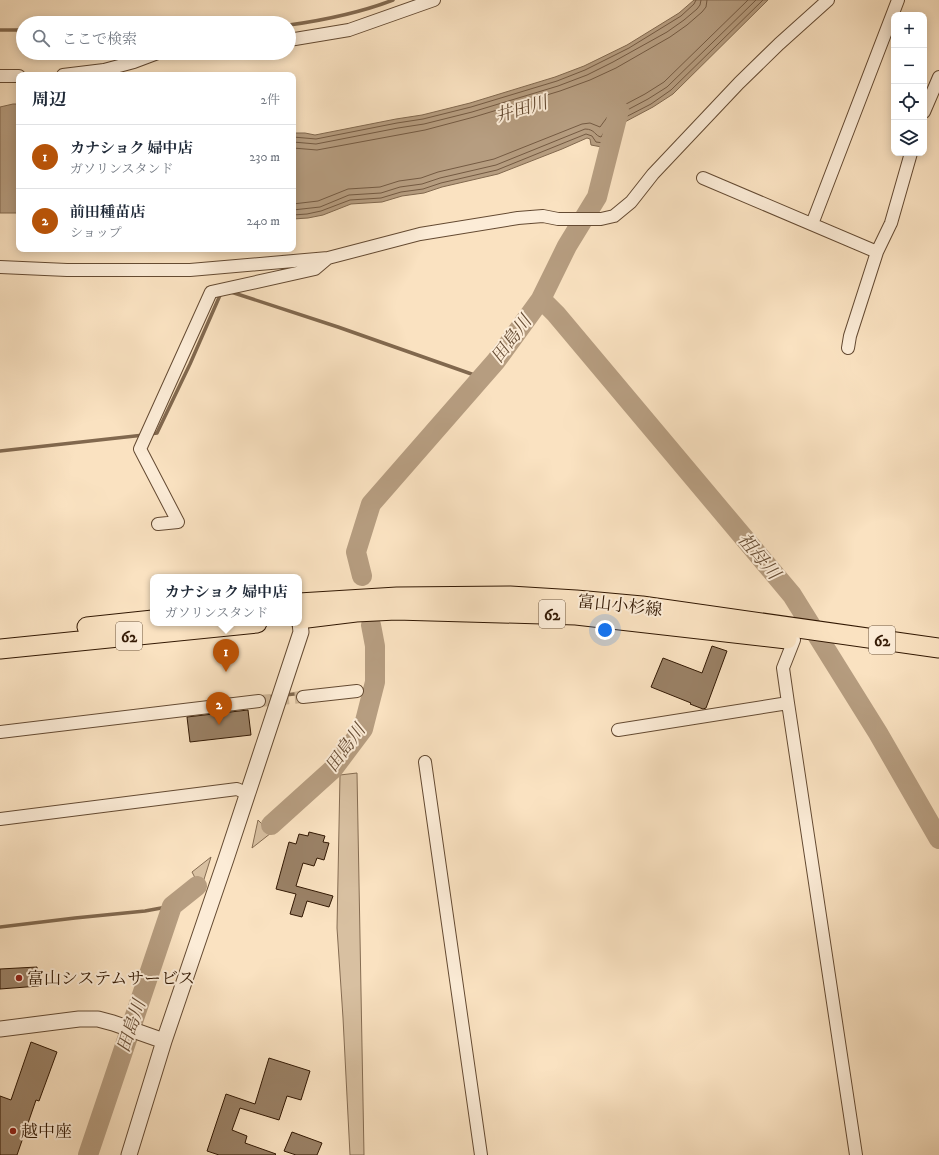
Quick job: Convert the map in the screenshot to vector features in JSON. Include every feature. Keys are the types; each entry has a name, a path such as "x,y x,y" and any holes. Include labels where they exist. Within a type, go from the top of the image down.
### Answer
{"main road":[{"name":"富山小杉線","path":"302,613 397,597 510,596 642,606 798,636 939,648"},
{"name":"62","path":"0,636 150,620"},
{"name":"62","path":"0,649 227,626"},
{"name":"富山小杉線","path":"831,639 939,661"}],"street":[{"path":"296,39 349,30 434,0"},
{"path":"0,267 67,270 190,270 328,258 420,234 518,218 543,216 558,219 600,219 614,216 631,202 654,174 739,82 828,0"},
{"path":"812,224 898,0"},
{"path":"88,72 104,70 139,60"},
{"path":"0,76 16,76"},
{"path":"927,105 939,77"},
{"path":"848,348 850,336 876,252 891,223 910,156"},
{"path":"703,178 876,252"},
{"path":"158,524 178,522 140,449 211,292 316,269 328,258"},
{"path":"128,1155 164,1041 301,632 300,626"},
{"path":"798,636 783,668 856,1155"},
{"path":"303,697 357,691"},
{"path":"0,732 259,701"},
{"path":"618,730 788,702"},
{"path":"425,762 481,1155"},
{"path":"0,819 237,789 248,794"},
{"path":"0,1029 78,1019 98,1019 164,1041"}],"shaded area":[{"path":"357,773 364,1155 350,1155 337,928 340,775"},
{"path":"258,820 271,833 252,848"},
{"path":"211,857 201,889 192,872"}],"water":[{"name":"井田川","path":"694,0 768,0 673,94 653,107 621,124 616,129 607,148 591,145 590,139 587,138 498,174 382,202 351,204 323,215 296,219 296,133 315,135 422,115 470,103 555,77 584,66 627,45 679,13"},
{"path":"16,104 16,213 0,213 0,107"}],"building":[{"path":"712,646 727,651 706,708 703,709 651,687 663,658 702,673"},
{"path":"248,710 251,735 190,742 187,717"},
{"path":"309,832 325,836 323,842 329,843 324,860 317,858 314,866 303,863 296,886 333,896 329,907 307,901 302,917 290,914 296,894 276,889 289,842 296,844 299,834 308,836"},
{"name":"富山システムサービス","path":"37,967 39,986 0,989 0,969"},
{"path":"31,1042 57,1052 39,1101 36,1100 17,1155 0,1155 0,1096 11,1100"},
{"path":"269,1058 310,1071 301,1100 287,1096 279,1120 240,1108 232,1130 247,1136 245,1143 276,1154 219,1155 207,1151 226,1094 255,1104"},
{"path":"292,1132 322,1143 317,1155 296,1155 284,1151"}],"waterway":[{"path":"296,24 342,16 393,0"},
{"path":"0,30 16,30"},
{"name":"田島川","path":"362,576 356,552 371,504 496,361 541,299 567,246 597,197 619,110"},
{"path":"231,292 338,327 480,377"},
{"path":"150,434 157,433 190,364 221,293"},
{"name":"祖母川","path":"541,299 556,314 792,595 878,733 939,839"},
{"path":"0,451 144,435"},
{"name":"田島川","path":"271,825 333,769 363,729 375,682 375,646 371,625"},
{"path":"285,695 303,693"},
{"path":"259,698 275,696"},
{"name":"田島川","path":"88,1155 172,906 197,886"},
{"path":"0,927 145,911 172,906"}],"tunnel":[{"path":"259,701 303,697"}],"place":[{"name":"カナショク 婦中店","path":"226,672"},
{"name":"前田種苗店","path":"219,725"},
{"name":"富山システムサービス","path":"19,978"},
{"name":"越中座","path":"13,1131"}]}
